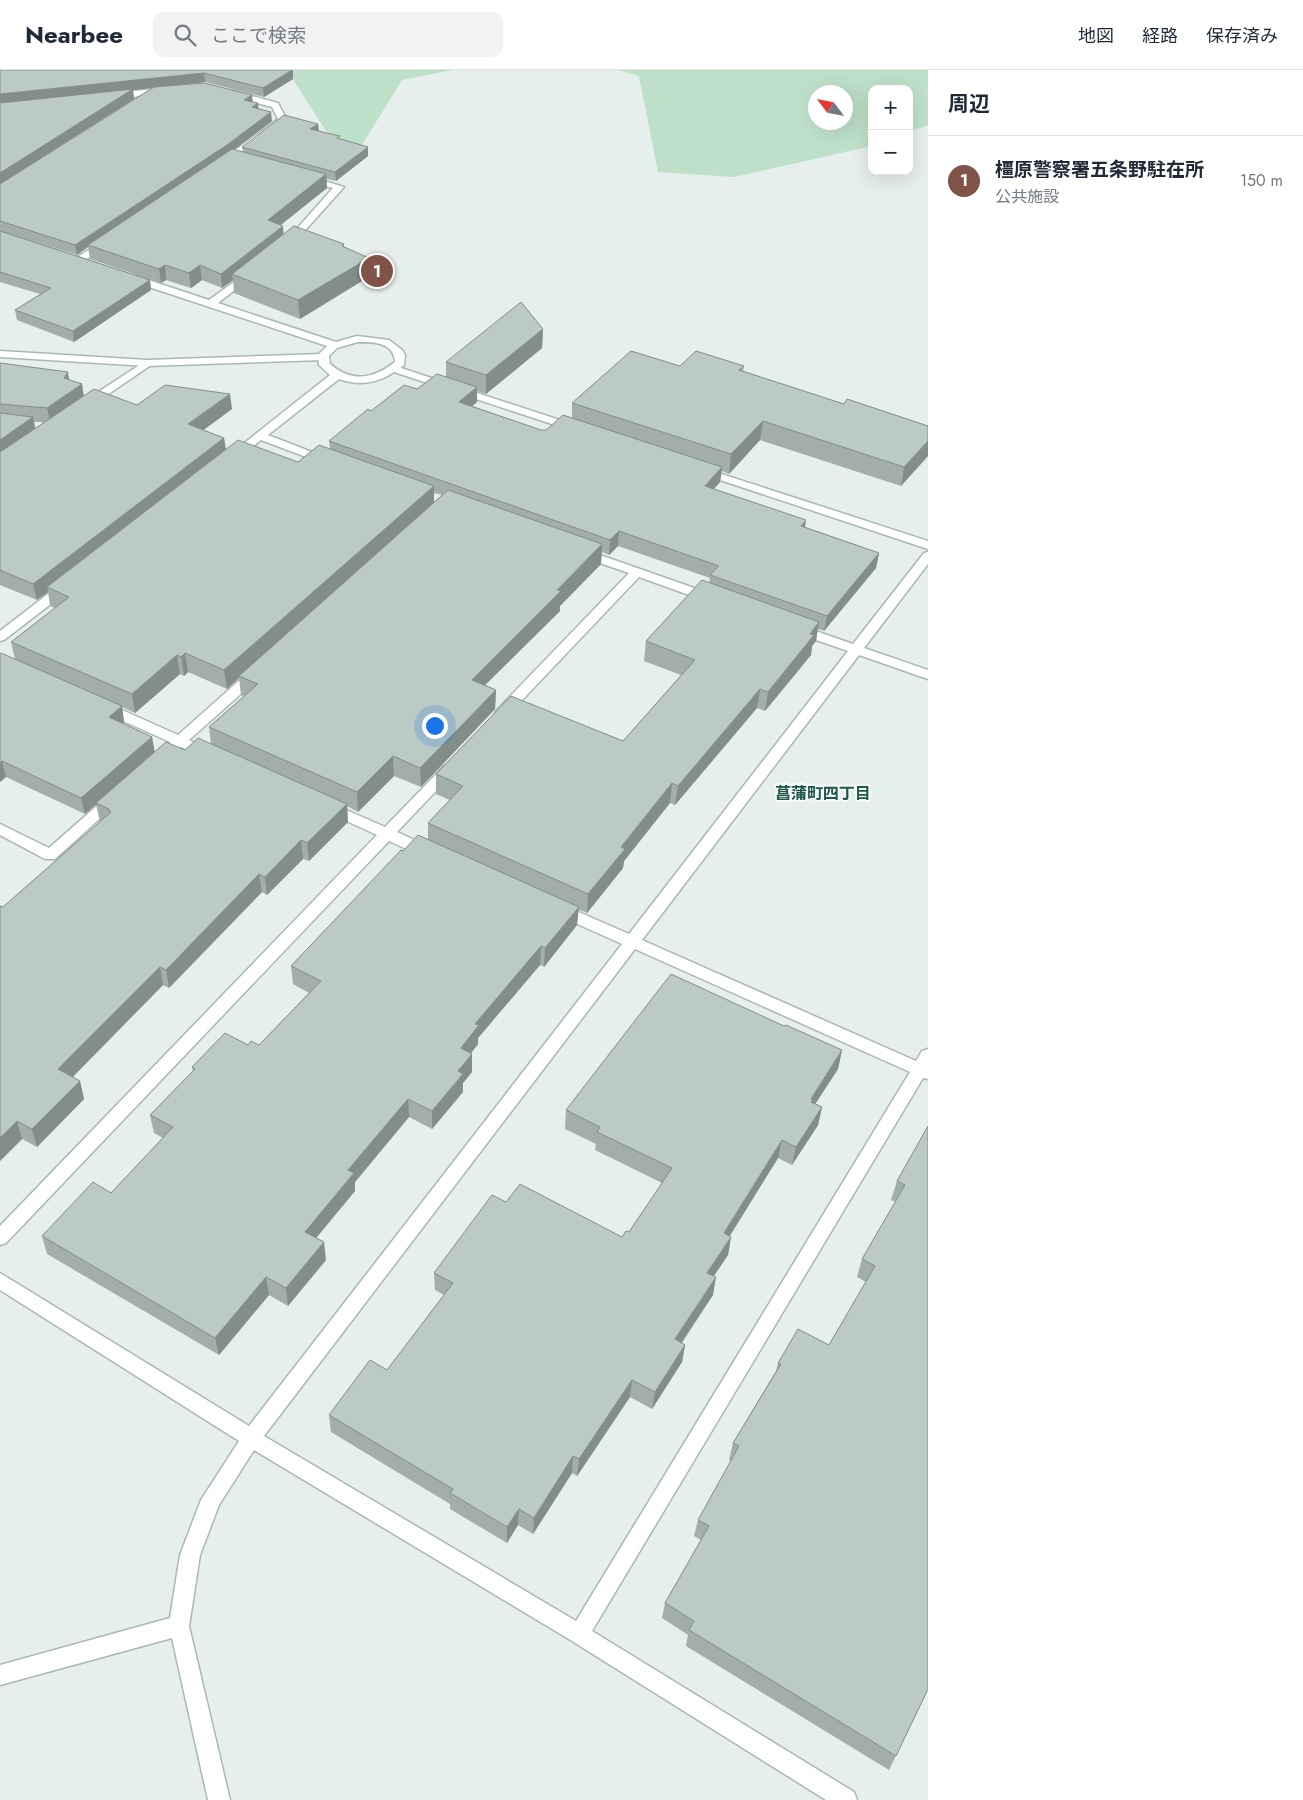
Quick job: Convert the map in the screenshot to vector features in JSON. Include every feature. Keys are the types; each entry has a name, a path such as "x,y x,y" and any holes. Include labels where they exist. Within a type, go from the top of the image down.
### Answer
{"street":[{"path":"106,97 171,91"},
{"path":"138,102 154,92"},
{"path":"215,168 236,159 283,120 275,105 222,92"},
{"path":"284,247 339,187 294,175"},
{"path":"79,261 111,239"},
{"path":"211,304 255,270"},
{"path":"126,276 334,345"},
{"path":"356,339 369,339 386,343 398,350 401,356 400,363 395,369 374,378 348,378 337,375 328,370 323,364 323,357 326,351 334,345 356,339"},
{"path":"0,354 147,363 323,357"},
{"path":"75,412 147,363"},
{"path":"395,369 589,433"},
{"path":"228,461 337,375"},
{"path":"260,436 334,463"},
{"path":"692,467 928,545"},
{"path":"573,550 719,601"},
{"path":"219,1800 179,1626 190,1555 211,1500 251,1438 928,556"},
{"path":"495,721 637,572"},
{"path":"0,638 71,583"},
{"path":"783,624 928,675"},
{"path":"166,754 268,662"},
{"path":"90,700 225,761"},
{"path":"0,1238 461,756"},
{"path":"0,829 50,855 122,792"},
{"path":"315,802 442,858"},
{"path":"550,906 925,1066 579,1634"},
{"path":"0,1281 251,1438 579,1634 846,1800"},
{"path":"0,1675 179,1626"}],"green space":[{"path":"287,70 453,70 402,80 360,148 326,131"},
{"path":"619,70 928,70 928,125 913,131 913,85 868,85 868,147 734,177 658,172 639,76"}],"building":[{"path":"0,70 292,70 263,88 204,73 0,94"},
{"path":"204,83 252,95 244,100 258,103 252,107 271,112 227,145 75,245 0,221 0,184 154,87"},
{"path":"133,89 0,173 0,103"},
{"path":"284,115 318,124 310,129 340,136 337,138 368,147 335,172 242,147"},
{"path":"232,149 326,174 268,220 283,226 221,274 200,265 189,273 165,265 159,269 88,245"},
{"path":"294,226 344,244 342,246 369,258 298,300 232,274"},
{"path":"0,231 150,280 73,331 15,310 51,288 0,272"},
{"path":"521,302 543,329 486,375 446,362"},
{"path":"631,351 680,366 696,351 744,366 739,370 844,404 847,399 928,426 928,441 904,467 763,421 731,454 572,403"},
{"path":"0,363 68,372 64,378 82,384 47,408 0,404"},
{"path":"437,374 477,387 459,402 541,430 546,430 563,415 722,467 705,486 806,520 801,526 879,553 827,616 710,575 719,566 619,531 610,540 329,441 368,409 371,411 404,385 417,389"},
{"path":"165,385 230,394 188,424 224,438 33,584 0,570 0,452 94,389 137,405"},
{"path":"0,413 33,417 0,440"},
{"path":"238,440 298,462 319,445 434,486 224,670 185,653 181,657 177,655 132,694 11,642 69,597 47,587"},
{"path":"448,490 602,544 557,590 561,591 472,680 496,690 420,768 393,756 357,792 209,727 258,684 239,676"},
{"path":"702,580 819,622 810,634 814,635 768,692 760,689 678,786 672,783 621,847 625,849 588,894 428,823 463,786 436,774 511,696 623,741 695,660 646,641"},
{"path":"1,653 122,706 109,717 152,737 81,798 2,761 0,763"},
{"path":"198,738 347,804 307,843 301,840 265,877 259,874 166,970 160,967 58,1069 80,1081 32,1129 17,1121 0,1138 0,906 3,907 111,812 109,809 96,803 166,742 185,750"},
{"path":"418,835 579,907 545,948 541,946 475,1024 479,1025 461,1048 472,1054 458,1071 463,1074 432,1111 408,1099 348,1170 354,1173 305,1232 324,1242 286,1288 266,1277 215,1338 42,1236 93,1182 111,1193 173,1127 150,1115 195,1069 192,1067 225,1033 248,1045 251,1041 259,1045 321,981 291,966 401,850 403,851"},
{"path":"671,974 784,1026 786,1025 842,1050 811,1099 813,1100 811,1102 822,1107 796,1147 782,1140 724,1233 731,1237 707,1273 716,1277 675,1339 685,1345 655,1392 632,1380 579,1459 573,1456 534,1518 519,1509 507,1527 450,1493 453,1489 329,1415 370,1360 387,1370 453,1283 434,1273 492,1195 506,1202 520,1184 622,1237 626,1231 629,1232 672,1168 597,1132 600,1127 566,1110"},
{"path":"928,1126 928,1689 896,1756 689,1630 694,1621 665,1603 709,1526 698,1520 739,1446 733,1443 781,1364 778,1363 798,1329 829,1345 875,1266 862,1259 905,1185 897,1181"}],"place":[{"name":"橿原警察署五条野駐在所","path":"377,271"}],"district":[{"name":"菖蒲町四丁目","path":"823,793"}]}
